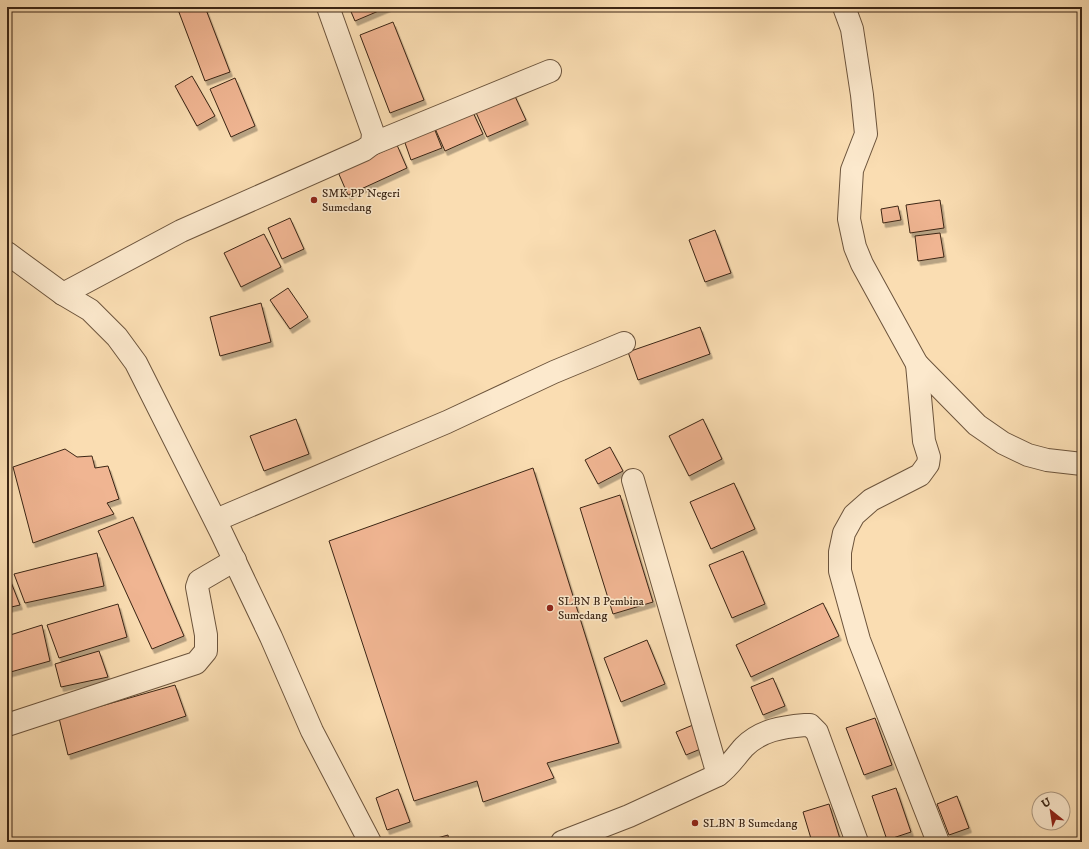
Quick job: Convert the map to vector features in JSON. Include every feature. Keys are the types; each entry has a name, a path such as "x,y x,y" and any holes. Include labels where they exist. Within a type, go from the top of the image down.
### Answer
{"street":[{"path":"328,7 373,133 372,144"},
{"path":"844,7 852,29 866,134 852,170 849,219 851,232 862,264 917,364 977,425 1003,443 1028,455 1047,460 1082,464"},
{"path":"63,294 181,231 364,150 372,144 550,71"},
{"path":"7,253 63,294 90,310 117,337 136,363 216,520 312,731 370,842"},
{"path":"216,520 447,422 554,372 624,343"},
{"path":"917,364 924,441 929,457 928,464 920,475 872,500 854,515 844,533 840,552 840,571 859,640 938,842"},
{"path":"633,480 718,775"},
{"path":"7,725 196,663 206,651 206,635 197,587 199,581 235,560"},
{"path":"562,842 629,816 718,775 728,767 745,746 756,736 790,726 810,725 817,732 857,842"}],"building":[{"path":"177,7 205,7 230,72 205,81"},
{"path":"349,7 388,7 355,21"},
{"path":"393,22 424,100 390,113 360,35"},
{"path":"192,76 215,116 197,126 175,86"},
{"path":"235,78 255,126 231,137 210,89"},
{"path":"513,92 526,120 487,137 474,108"},
{"path":"471,108 483,134 445,151 433,124"},
{"path":"434,128 442,148 411,160 404,140"},
{"path":"397,145 407,168 348,195 338,172"},
{"path":"940,200 944,228 910,233 906,205"},
{"path":"898,206 901,220 883,223 881,209"},
{"path":"290,218 304,249 282,259 268,228"},
{"path":"715,230 731,273 705,282 689,240"},
{"path":"940,233 944,257 918,261 915,236"},
{"path":"264,234 281,267 241,287 224,253"},
{"path":"288,288 308,317 290,329 270,300"},
{"path":"261,303 271,342 220,356 210,317"},
{"path":"700,327 710,354 638,380 628,352"},
{"path":"296,419 309,454 264,471 250,436"},
{"path":"703,419 722,459 689,476 669,436"},
{"path":"610,447 623,471 598,484 585,460"},
{"path":"65,449 77,457 92,456 95,468 108,466 119,499 107,503 114,514 33,543 13,467"},
{"path":"533,468 619,743 547,763 554,778 483,802 477,781 414,801 329,541"},
{"path":"734,483 755,529 711,549 690,502"},
{"path":"620,495 653,602 613,614 580,508"},
{"path":"133,517 184,636 152,649 98,531"},
{"path":"743,551 765,604 732,618 709,565"},
{"path":"97,553 104,586 25,603 14,574"},
{"path":"7,572 20,605 7,608"},
{"path":"823,603 839,636 751,677 736,645"},
{"path":"118,604 127,637 59,658 47,625"},
{"path":"42,625 50,661 7,673 7,636"},
{"path":"647,640 665,684 621,702 604,658"},
{"path":"99,651 108,677 61,687 55,664"},
{"path":"773,678 785,706 763,715 751,687"},
{"path":"175,685 186,716 68,755 59,718"},
{"path":"875,718 892,765 864,775 846,728"},
{"path":"693,725 703,748 686,755 676,732"},
{"path":"896,788 911,832 887,840 872,796"},
{"path":"398,789 410,822 387,830 376,798"},
{"path":"957,796 969,828 949,835 937,804"},
{"path":"829,804 841,842 812,842 803,812"},
{"path":"448,835 449,842 423,842"}],"place":[{"name":"SMK PP Negeri Sumedang","path":"314,200"},
{"name":"SLBN B Pembina Sumedang","path":"550,608"},
{"name":"SLBN B Sumedang","path":"695,823"}]}
